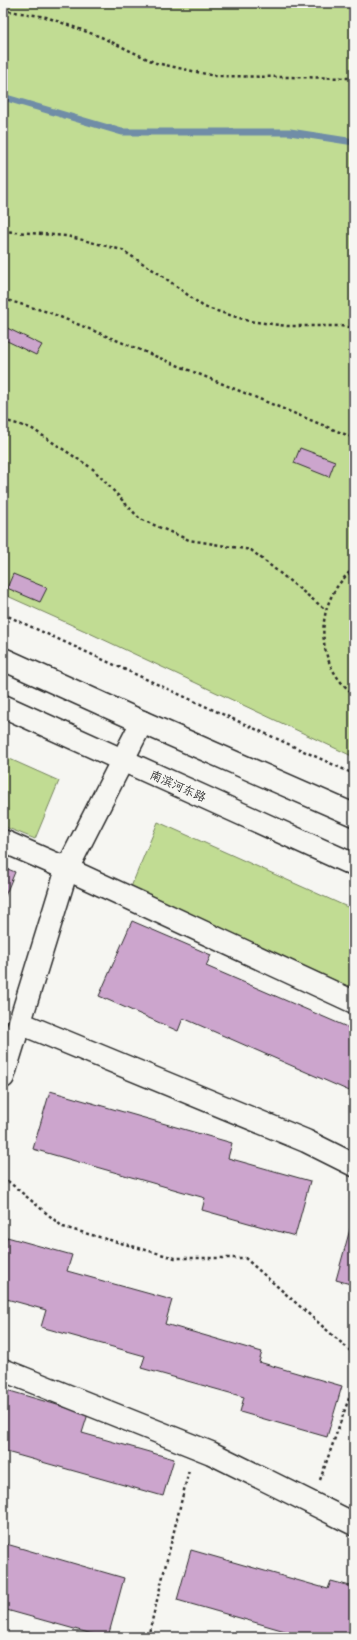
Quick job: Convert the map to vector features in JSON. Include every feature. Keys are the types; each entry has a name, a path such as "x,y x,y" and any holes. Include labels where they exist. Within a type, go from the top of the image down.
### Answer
{"street":[{"path":"3,659 354,815"},
{"name":"南滨河东路","path":"3,706 354,865"},
{"path":"3,1077 67,869 142,722"},
{"path":"3,841 67,869 354,1002"},
{"path":"20,1023 306,1141 354,1165"},
{"path":"3,1370 195,1446 354,1524"}],"path":[{"path":"3,10 46,17 102,38 156,63 215,76 354,78"},
{"path":"3,231 68,236 122,250 161,275 204,307 249,321 287,326 340,326 354,328"},
{"path":"3,299 48,312 354,438"},
{"path":"3,420 31,428 93,469 140,519 189,540 251,550 326,610"},
{"path":"354,568 348,572 331,594 323,618 323,644 331,668 346,688 354,694"},
{"path":"3,614 354,774"},
{"path":"3,1177 63,1227 175,1258 244,1258 354,1354"},
{"path":"312,1503 354,1384"},
{"path":"148,1637 195,1446"}],"green space":[{"path":"3,3 354,3 354,757 3,594"},
{"path":"3,756 59,781 35,839 3,826"},
{"path":"158,822 354,910 354,989 131,887"}],"building":[{"path":"3,326 42,345 36,355 3,339"},
{"path":"300,448 335,461 329,477 294,463"},
{"path":"13,574 47,588 40,602 7,588"},
{"path":"3,867 15,872 3,901"},
{"path":"132,921 211,955 206,966 354,1030 354,1093 183,1018 178,1031 99,996"},
{"path":"50,1091 232,1143 228,1158 310,1181 295,1236 202,1210 205,1198 33,1149"},
{"path":"352,1222 354,1223 354,1285 336,1280"},
{"path":"7,1237 72,1255 67,1271 172,1300 165,1324 262,1352 259,1362 342,1386 327,1437 240,1412 244,1397 141,1368 145,1356 41,1327 46,1310 3,1298 3,1251"},
{"path":"3,1389 88,1414 82,1433 174,1459 163,1496 3,1451"},
{"path":"3,1543 124,1578 108,1637 103,1637 3,1609"},
{"path":"191,1550 328,1589 331,1581 354,1587 354,1637 306,1637 177,1600"}],"waterway":[{"path":"3,97 122,132 290,132 354,142"}]}
